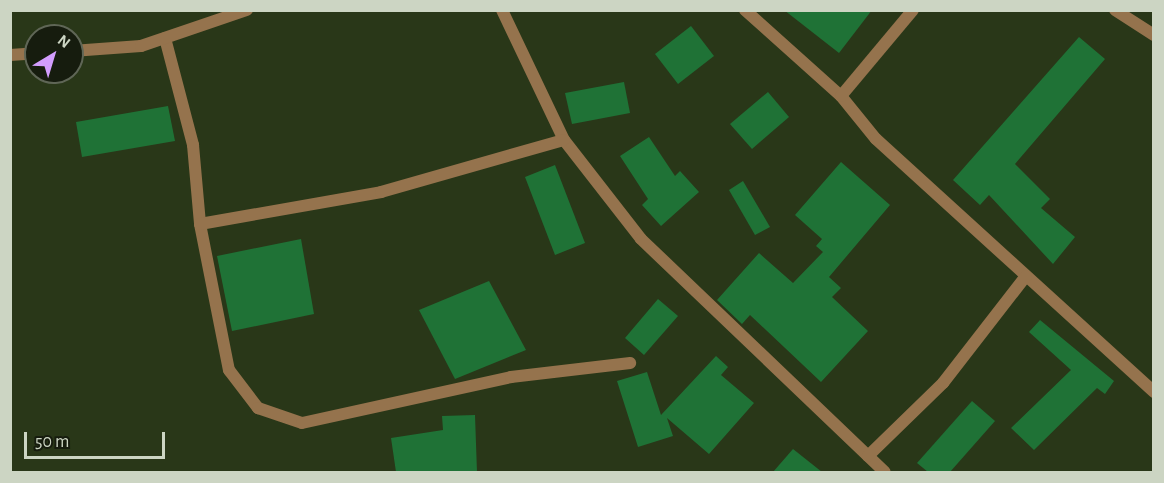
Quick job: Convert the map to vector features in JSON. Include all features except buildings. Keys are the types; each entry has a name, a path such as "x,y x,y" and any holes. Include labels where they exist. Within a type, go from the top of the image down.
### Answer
{"street":[{"path":"84,50 141,46 247,10"},
{"path":"502,10 564,140 640,239 885,472"},
{"path":"745,10 841,96 876,139 1154,392"},
{"path":"841,96 913,10"},
{"path":"1115,10 1154,36"},
{"path":"165,38 193,145 200,224 229,370 258,408 302,423 511,377 630,363"},
{"path":"200,224 381,192 564,140"},
{"path":"868,456 943,383 1026,276"}]}
